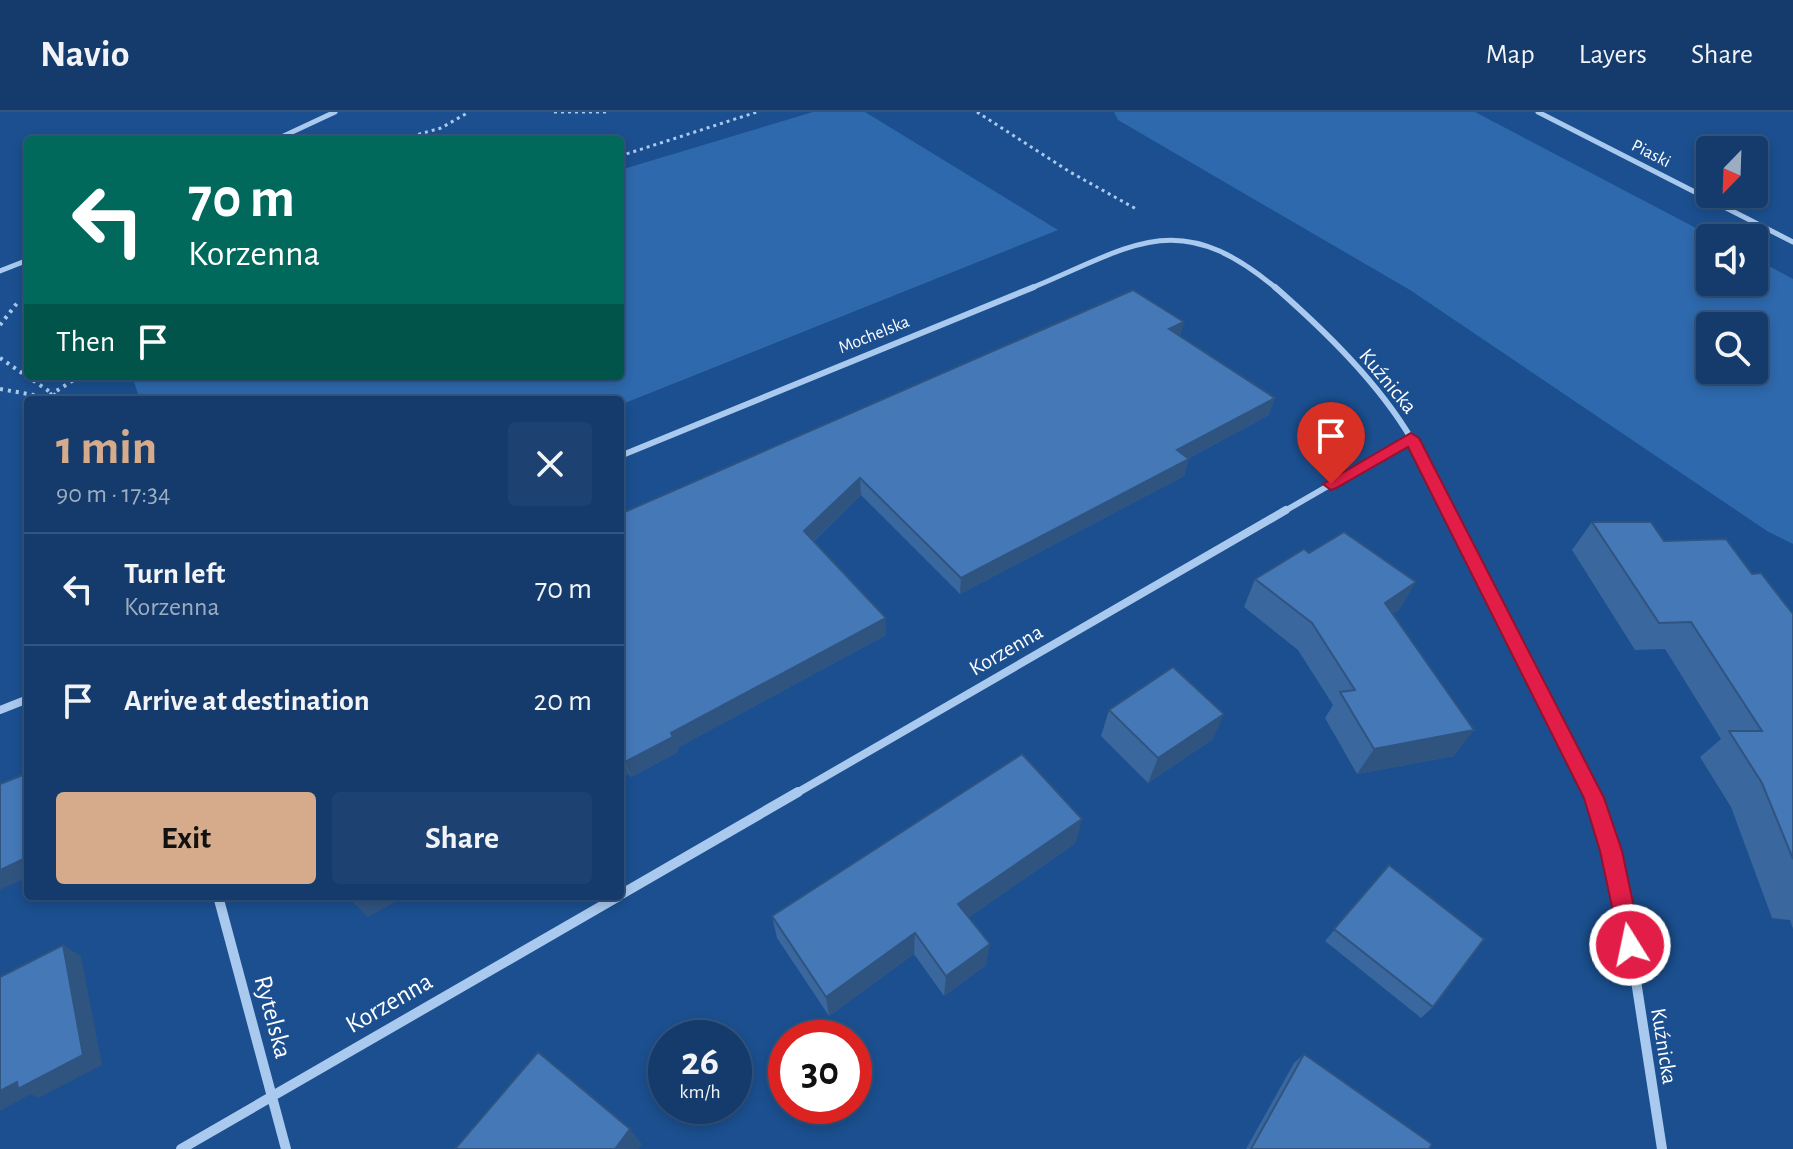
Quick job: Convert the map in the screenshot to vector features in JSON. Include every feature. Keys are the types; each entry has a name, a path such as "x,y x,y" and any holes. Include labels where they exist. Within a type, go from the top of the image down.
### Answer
{"street":[{"path":"284,136 335,112"},
{"name":"Piaski","path":"1538,112 1793,242"},
{"name":"Kuźnicka","path":"1140,244 1161,239 1206,243 1223,250 1260,276 1311,321 1358,370 1411,438 1594,798 1626,916 1662,1149"},
{"name":"Mochelska","path":"624,454 1140,244"},
{"path":"0,271 24,262"},
{"name":"Korzenna","path":"624,894 1411,438"},
{"path":"0,710 24,701"},
{"name":"Rytelska","path":"219,900 286,1149"},
{"name":"Korzenna","path":"181,1149 613,900"}],"path":[{"path":"412,136 441,128 469,112"},
{"path":"555,112 607,112"},
{"path":"624,155 757,112"},
{"path":"977,112 1070,172 1138,210 1161,239"},
{"path":"0,325 21,299"},
{"path":"0,358 24,374"},
{"path":"32,380 56,396"},
{"path":"49,395 73,380"},
{"path":"0,389 52,396"}],"shaded area":[{"path":"813,112 865,112 1058,230 624,403 624,396 139,396 133,380 624,380 624,169"},
{"path":"1114,112 1475,112 1696,228 1696,296 1768,296 1768,266 1793,279 1793,544 1767,531 1410,290 1118,120"}],"building":[{"path":"1133,290 1184,322 1169,329 1275,398 1177,450 1189,459 961,578 860,478 804,531 886,618 671,733 673,737 625,762 624,512"},
{"path":"1592,522 1651,522 1664,541 1726,539 1752,574 1761,573 1793,614 1793,859 1762,783 1729,731 1762,731 1691,622 1659,623"},
{"path":"1344,532 1416,582 1385,603 1474,730 1374,749 1340,692 1355,690 1312,623 1255,579 1304,549 1309,553"},
{"path":"1173,667 1224,714 1158,758 1109,710"},
{"path":"1022,754 1082,819 958,904 990,944 946,976 915,933 826,997 772,916"},
{"path":"24,775 24,859 0,870 0,784"},
{"path":"1389,865 1484,939 1433,1007 1334,929"},
{"path":"63,945 83,1055 18,1089 17,1082 0,1091 0,977"},
{"path":"538,1052 630,1129 615,1149 455,1149"},
{"path":"1304,1054 1432,1144 1429,1149 1251,1149"}],"route":[{"path":"1331,484 1411,438 1567,739 1594,798 1611,851 1630,945"}]}
